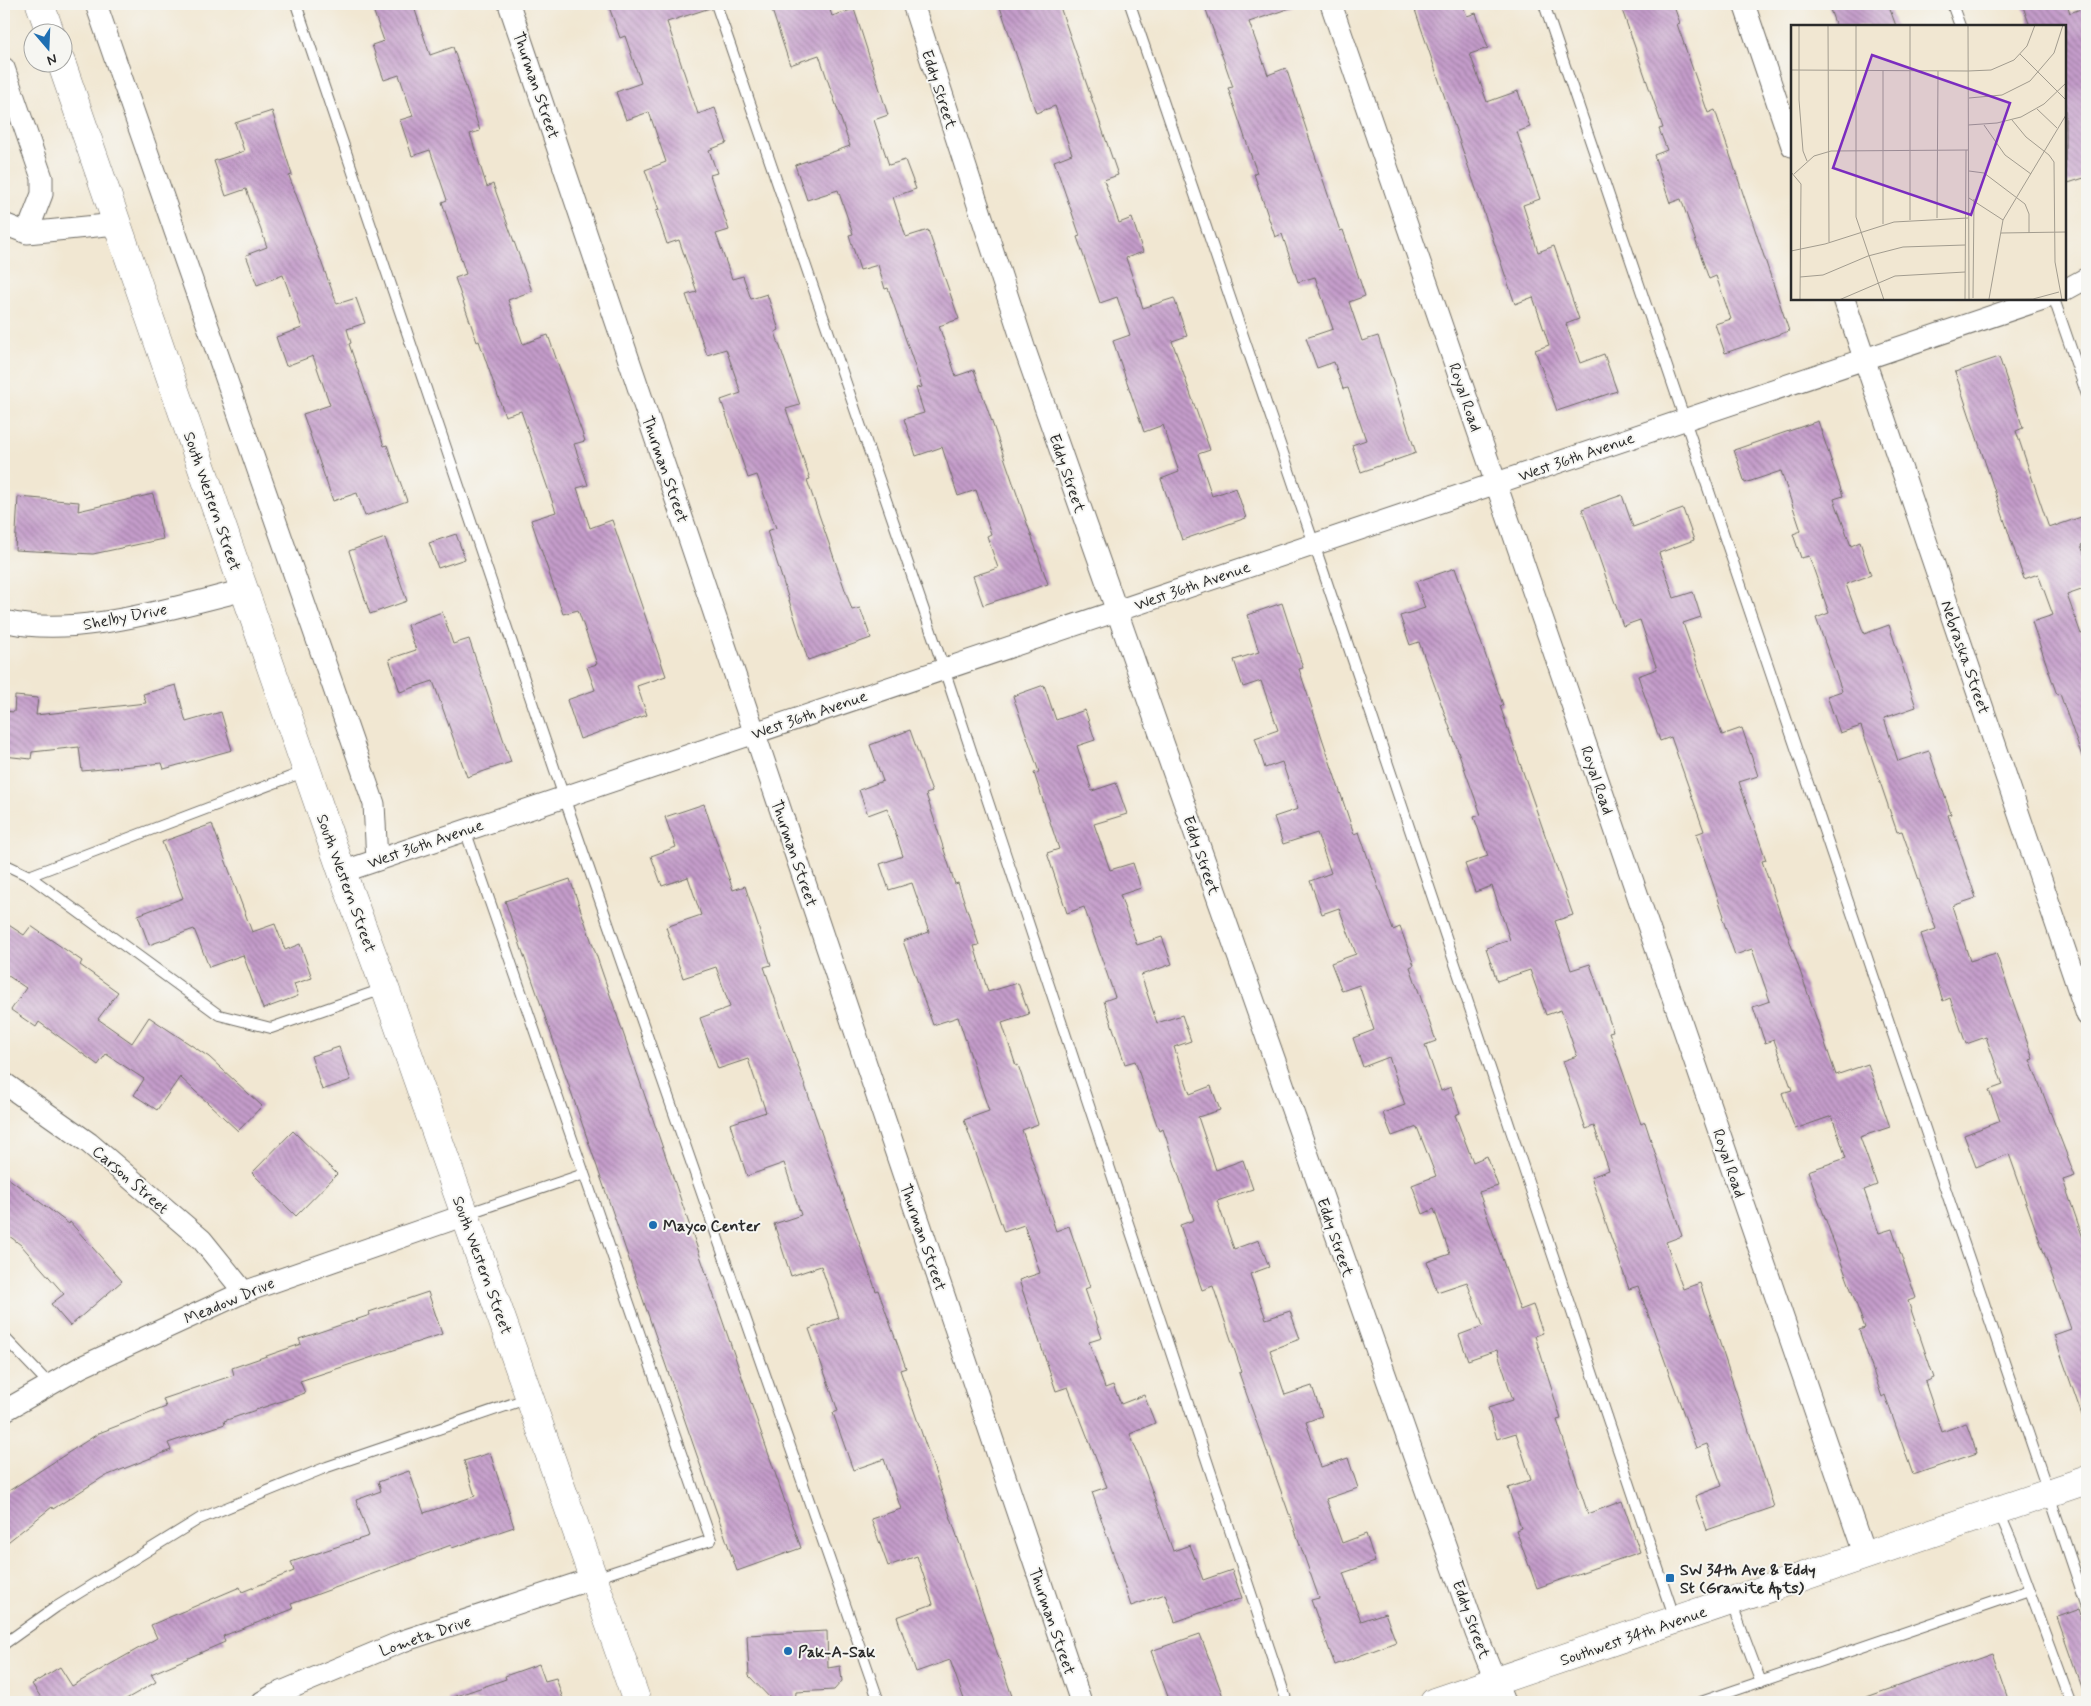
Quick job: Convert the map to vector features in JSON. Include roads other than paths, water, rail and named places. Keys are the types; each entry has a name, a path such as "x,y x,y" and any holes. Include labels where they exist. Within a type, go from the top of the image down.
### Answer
{"main road":[{"path":"40,4 46,22"},
{"name":"South Western Street","path":"63,72 342,872 385,988 638,1702"},
{"name":"Southwest 34th Avenue","path":"1434,1702 1500,1692 1675,1620 2087,1480"}],"street":[{"path":"96,4 374,804 377,860"},
{"name":"Thurman Street","path":"509,4 1081,1702"},
{"name":"Eddy Street","path":"912,4 1024,347 1476,1634 1500,1692"},
{"name":"Royal Road","path":"1331,4 1865,1556"},
{"path":"1744,4 1791,143"},
{"path":"4,68 42,178 42,194 27,233"},
{"path":"4,224 27,233 116,224"},
{"path":"2066,289 2087,278"},
{"name":"Nebraska Street","path":"1844,300 2087,1015"},
{"name":"West 36th Avenue","path":"342,872 2040,300"},
{"name":"Shelby Drive","path":"4,621 22,626 95,624 244,590"},
{"name":"Carson Street","path":"4,1083 89,1143 202,1240 244,1292"},
{"name":"Meadow Drive","path":"4,1411 81,1367 244,1292 465,1214"},
{"name":"Lometa Drive","path":"262,1702 274,1695 403,1640 594,1578"}],"lane":[{"path":"296,4 564,797 879,1702"},
{"path":"716,4 944,669 1287,1702"},
{"path":"1130,4 1314,544 1675,1620"},
{"path":"1544,4 2087,1607"},
{"path":"1952,4 1960,25"},
{"path":"2054,300 2087,395"},
{"path":"29,876 307,771"},
{"path":"464,830 711,1540 594,1578"},
{"path":"4,864 29,876 219,1015 271,1028 385,988"},
{"path":"465,1214 584,1174"},
{"path":"4,1337 50,1385"},
{"path":"4,1644 56,1606 199,1519 327,1467 530,1398"},
{"path":"1999,1511 2071,1702"},
{"path":"1701,1702 2029,1590"},
{"path":"1730,1601 1761,1682"}],"place":[{"name":"Mayco Center","path":"653,1225"},
{"name":"SW 34th Ave & Eddy St (Granite Apts)","path":"1670,1578"},
{"name":"Pak-A-Sak","path":"788,1651"}]}
